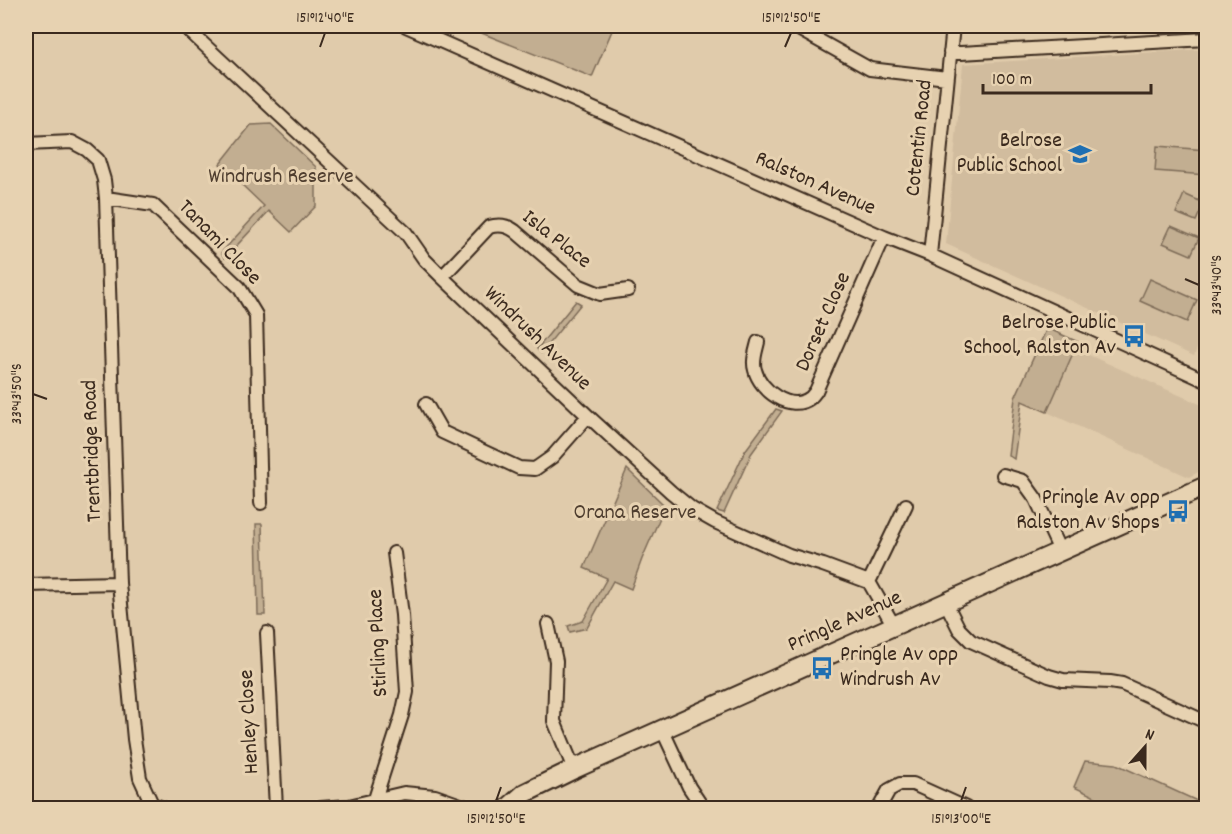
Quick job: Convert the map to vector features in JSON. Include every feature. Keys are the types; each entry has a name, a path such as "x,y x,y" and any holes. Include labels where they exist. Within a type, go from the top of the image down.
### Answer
{"street":[{"name":"Windrush Avenue","path":"184,26 406,233 424,259 442,277 671,492 692,509 715,522 789,555 869,582"},
{"name":"Ralston Avenue","path":"406,26 884,237 930,255 1206,381"},
{"path":"793,26 870,69 947,78"},
{"name":"Cotentin Road","path":"930,255 953,26"},
{"path":"950,52 1206,39"},
{"name":"Trentbridge Road","path":"26,144 72,142 87,150 98,160 104,180 119,583 140,778 152,804 163,808"},
{"name":"Tanami Close","path":"106,198 153,205 239,287 256,315 261,503"},
{"name":"Isla Place","path":"442,277 489,227 496,225 510,227 578,285 600,294 628,290"},
{"name":"Dorset Close","path":"758,342 754,359 755,370 763,386 787,401 795,402 810,398 816,391 884,237"},
{"path":"426,404 442,432 519,468 536,469 552,457 588,416"},
{"path":"1003,475 1023,481 1036,499 1060,552"},
{"name":"Pringle Avenue","path":"508,808 525,793 574,769 1206,486"},
{"path":"894,626 869,582 906,505"},
{"name":"Stirling Place","path":"375,799 407,692 402,615 394,553"},
{"path":"26,585 119,583"},
{"path":"946,603 959,629 971,641 1048,676 1063,680 1122,684 1206,722"},
{"path":"548,624 556,661 554,721 574,769"},
{"name":"Henley Close","path":"267,633 276,808"},
{"path":"662,729 688,787 703,808"},
{"path":"879,808 889,790 900,784 913,784 966,808"},
{"path":"321,808 349,806 404,793 435,796 469,808"}],"shaded area":[{"name":"Belrose Public School","path":"1206,49 1206,328 1194,356 946,244 963,64"},
{"path":"1075,349 1204,406 1206,402 1206,468 1189,477 1047,412"}],"green space":[{"path":"464,26 614,26 592,77"},
{"name":"Windrush Reserve","path":"271,124 316,167 316,206 291,232 269,211 225,258 221,253 264,206 220,164 251,125"},
{"path":"1157,146 1206,150 1206,175 1155,171"},
{"path":"1184,194 1204,203 1196,221 1176,213"},
{"path":"1171,226 1199,238 1191,255 1163,243"},
{"path":"1150,279 1197,300 1187,322 1140,301"},
{"path":"576,301 581,304 541,353 537,349"},
{"path":"1047,328 1078,342 1047,412 1022,401 1014,459 1008,455 1015,398"},
{"path":"776,409 782,411 751,454 724,513 717,511 745,451"},
{"name":"Orana Reserve","path":"627,469 665,506 631,589 613,581 587,628 570,632 568,626 583,621 607,578 584,568"},
{"path":"256,524 262,524 265,615 258,615"},
{"path":"1085,761 1116,764 1206,805 1206,808 1075,808 1108,803 1074,787"}],"waterway":[{"path":"26,801 47,808"}],"place":[{"name":"Belrose Public School","path":"1080,154"},
{"name":"Belrose Public School, Ralston Av","path":"1134,336"},
{"name":"Pringle Av opp Ralston Av Shops","path":"1178,511"},
{"name":"Pringle Av opp Windrush Av","path":"822,668"}]}
